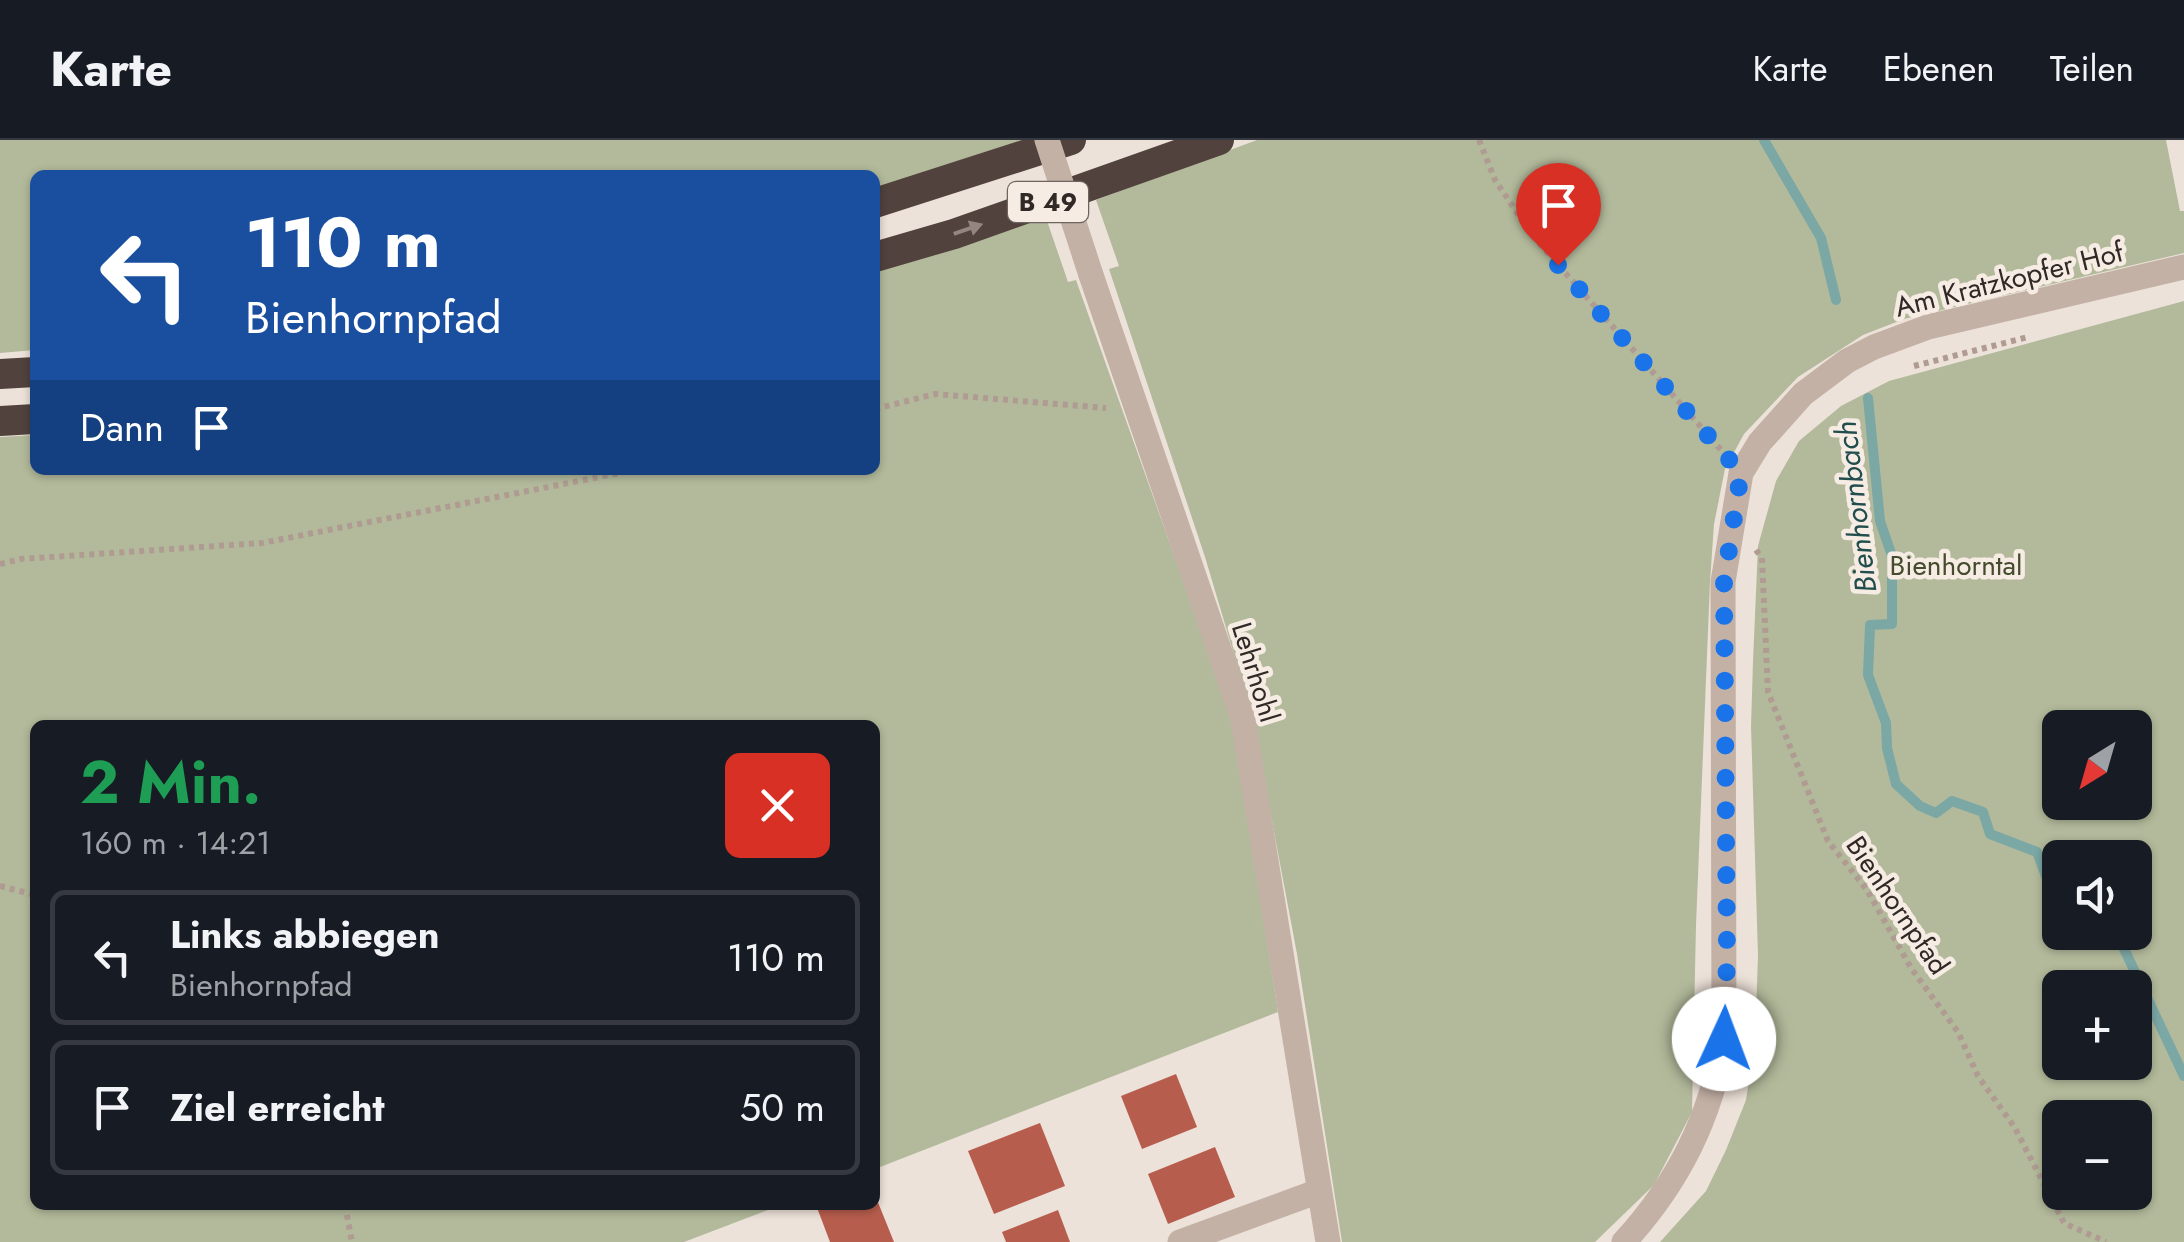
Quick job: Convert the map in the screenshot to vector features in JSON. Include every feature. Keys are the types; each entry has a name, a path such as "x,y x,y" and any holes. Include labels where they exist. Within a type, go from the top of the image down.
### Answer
{"highway":[{"name":"B 49","path":"880,200 1071,140"},
{"name":"B 49","path":"880,256 954,234 1219,140"},
{"path":"0,374 30,372"},
{"path":"0,421 30,419"}],"street":[{"name":"Lehrhohl","path":"1046,140 1243,720 1328,1242"},
{"name":"Am Kratzkopfer Hof","path":"1624,1242 1660,1200 1694,1142 1708,1108 1724,1039 1724,582 1741,473 1771,428 1803,394 1874,347 1928,328 2184,266"},
{"path":"1180,1242 1319,1191"}],"path":[{"path":"1478,140 1495,180 1532,235 1741,473"},
{"path":"1913,367 2042,334"},
{"path":"880,408 935,394 1139,411"},
{"path":"0,564 21,559 262,543 609,475"},
{"name":"Bienhornpfad","path":"1752,544 1762,558 1768,692 1828,841 1867,890 1911,968 1958,1032 1978,1076 2015,1128 2064,1223 2106,1242"},
{"path":"0,886 30,894"},
{"path":"345,1210 352,1242"}],"green space":[{"path":"0,140 1040,140 880,190 880,170 30,170 30,350 0,353"},
{"path":"1257,140 2166,140 2180,211 2184,211 2184,253 1904,319 1863,335 1798,377 1744,434 1725,469 1714,524 1710,582 1692,1112 1654,1185 1595,1242 1342,1242 1297,954 1252,715 1205,557 1109,269 1119,266 1096,200"},
{"path":"1045,215 1068,282 1076,280 1232,718 1278,1012 880,1167 880,720 30,720 30,1210 768,1210 684,1242 0,1242 0,437 30,435 30,475 880,475 880,267"},
{"name":"Bienhorntal","path":"2184,301 2184,1242 1660,1242 1706,1191 1746,1100 1755,1041 1758,956 1751,726 1758,546 1776,481 1799,441 1841,406 1889,381"}],"building":[{"path":"1176,1074 1197,1127 1142,1149 1121,1096"},
{"path":"1040,1123 1065,1186 994,1214 968,1151"},
{"path":"1215,1147 1235,1197 1168,1224 1148,1174"},
{"path":"880,1207 894,1242 830,1242 818,1210"},
{"path":"1058,1210 1070,1242 1006,1242 1002,1232"}],"waterway":[{"name":"Bienhornbach","path":"1764,140 1821,238 1836,300"},
{"name":"Bienhornbach","path":"1868,398 1880,521 1892,556 1892,624 1870,625 1868,675 1886,723 1887,748 1896,784 1920,806 1936,813 1952,801 1983,812 1990,834 2037,852 2042,865"},
{"name":"Bienhornbach","path":"2125,950 2184,1076"}],"route":[{"path":"1558,265 1741,473 1732,511 1724,582 1724,1039"}]}
